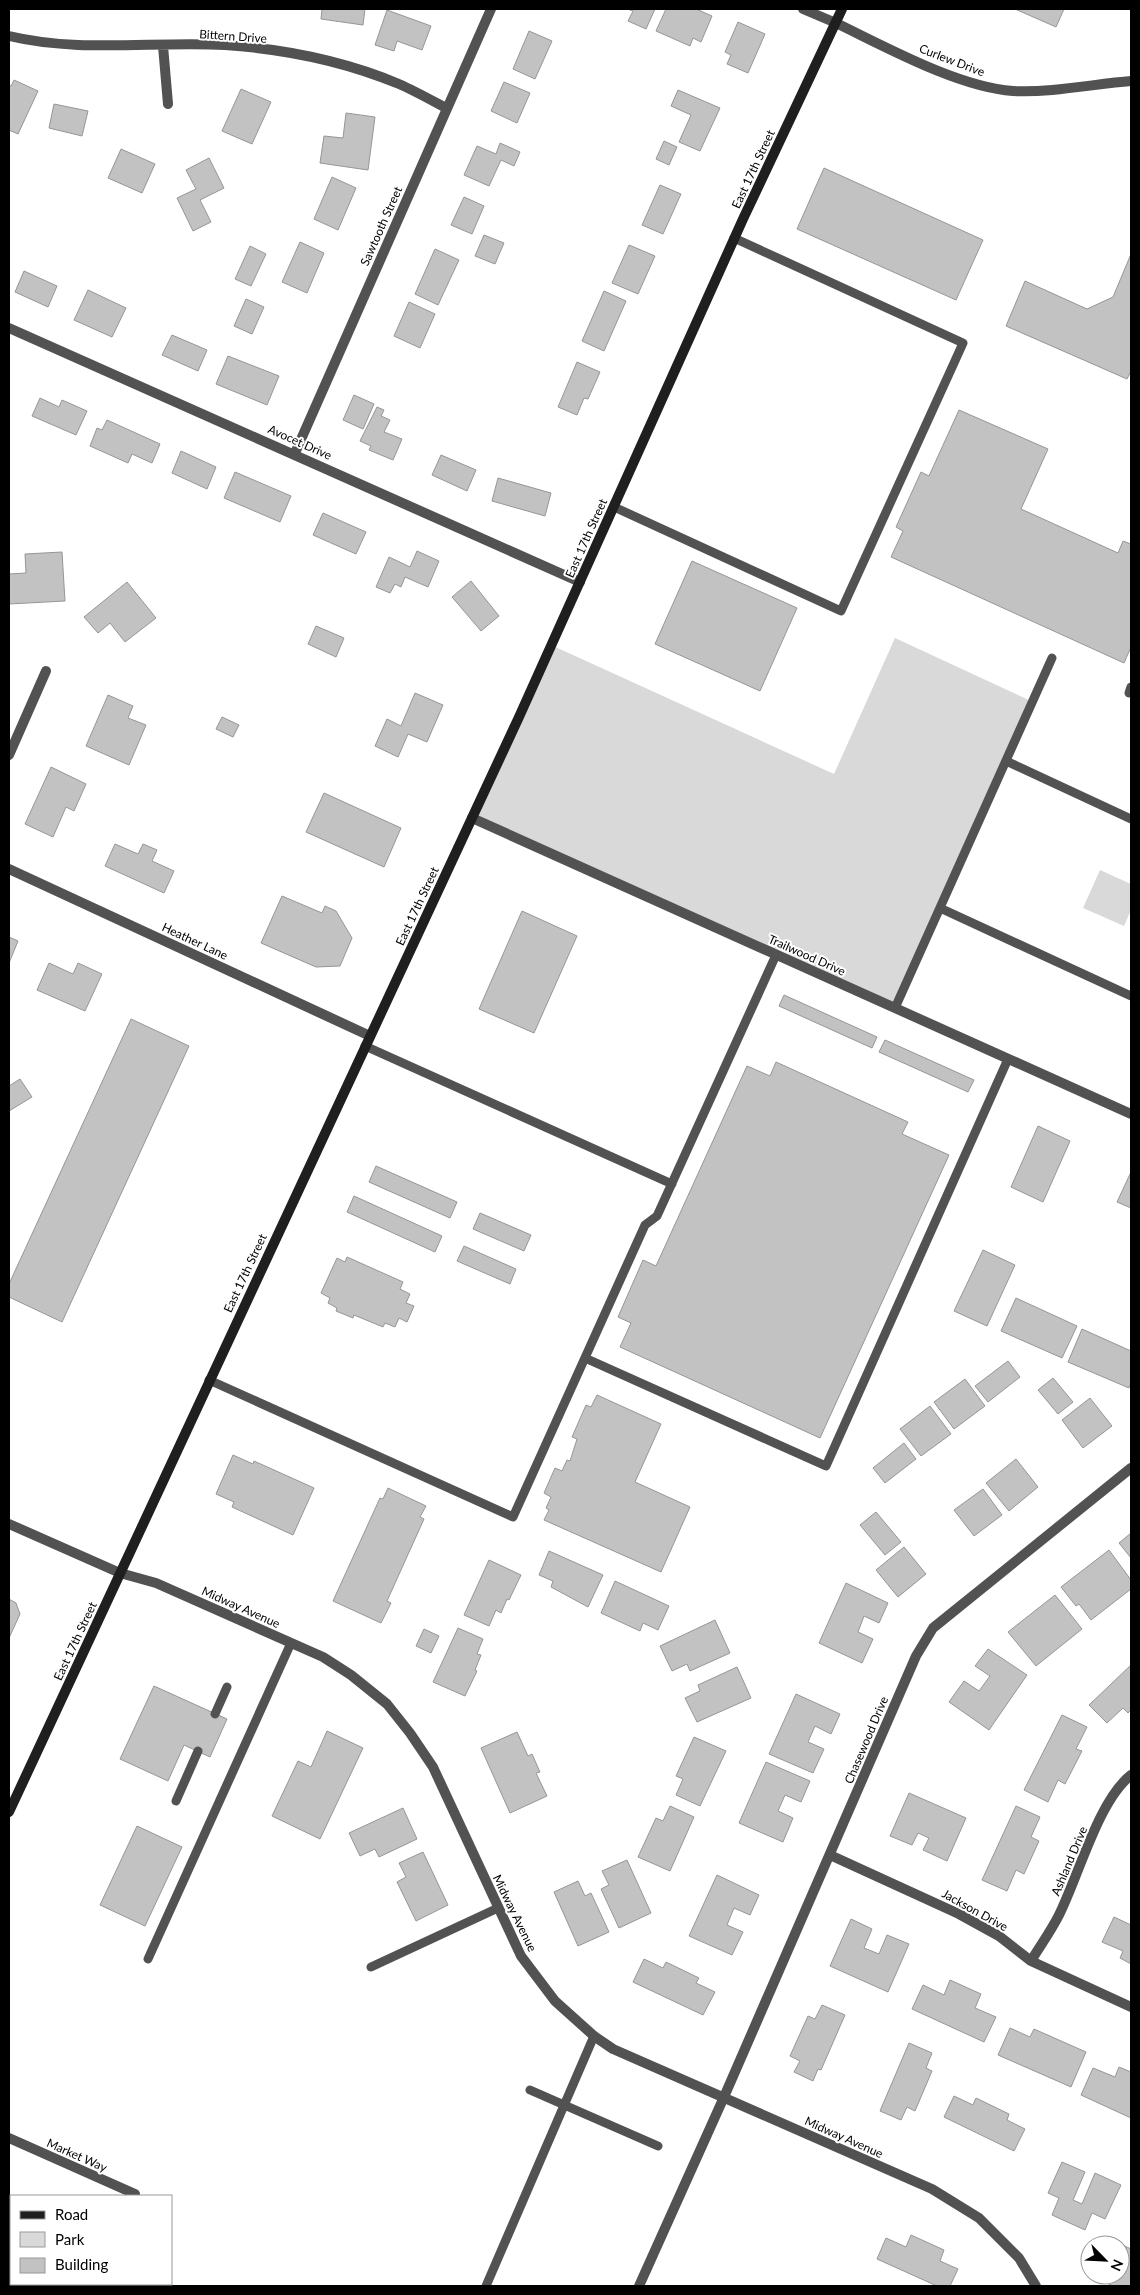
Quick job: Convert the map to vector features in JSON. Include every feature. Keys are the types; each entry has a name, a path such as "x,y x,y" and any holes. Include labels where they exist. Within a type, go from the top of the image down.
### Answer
{"main road":[{"name":"East 17th Street","path":"9,1812 472,818 734,238 842,9"}],"street":[{"name":"Sawtooth Street","path":"295,453 490,9"},
{"name":"Curlew Drive","path":"803,9 940,71 976,84 1013,91 1131,81"},
{"name":"Bittern Drive","path":"9,36 27,41 109,46 224,45 301,54 399,84 446,108"},
{"path":"163,46 168,104"},
{"name":"Avocet Drive","path":"9,328 295,453 580,582"},
{"path":"9,755 46,671"},
{"name":"Trailwood Drive","path":"472,818 1131,1114"},
{"name":"Heather Lane","path":"9,869 370,1036"},
{"name":"Chasewood Drive","path":"640,2286 724,2098 916,1656 933,1628 1131,1468"},
{"name":"Midway Avenue","path":"9,1524 120,1573 156,1583 323,1657 351,1675 387,1704 433,1767 498,1908 527,1964 555,2002 594,2036 613,2049 932,2188 979,2218 1019,2258 1036,2286"},
{"name":"Ashland Drive","path":"1031,1961 1059,1915 1106,1806 1120,1783 1131,1774"},
{"name":"Jackson Drive","path":"830,1855 959,1914 999,1936 1031,1961 1131,2007"},
{"name":"Market Way","path":"9,2138 135,2194"}],"lane":[{"path":"614,507 841,611 963,343 734,238"},
{"path":"895,1008 1052,658"},
{"path":"1006,761 1131,819"},
{"path":"940,908 1131,996"},
{"path":"209,1380 513,1517 645,1225 657,1216 776,954"},
{"path":"365,1046 672,1184"},
{"path":"585,1358 826,1466 1008,1059"},
{"path":"148,1959 291,1644"},
{"path":"215,1714 227,1687"},
{"path":"176,1801 198,1752"},
{"path":"371,1967 498,1908"},
{"path":"486,2286 594,2036"},
{"path":"530,2090 658,2146"}],"green space":[{"path":"895,638 1033,702 895,1008 472,818 551,645 834,774"},
{"path":"1100,870 1131,884 1131,910 1124,926 1083,908"}],"building":[{"path":"322,9 365,9 363,25 321,19"},
{"path":"627,9 655,9 646,29 628,21 633,11"},
{"path":"666,9 696,9 712,16 701,42 693,38 690,46 656,31"},
{"path":"1015,9 1064,9 1056,27"},
{"path":"387,10 431,26 422,50 397,41 394,51 375,45"},
{"path":"738,22 765,34 748,73 727,64 731,55 725,52"},
{"path":"529,31 552,41 535,79 513,69"},
{"path":"14,80 38,91 18,134 9,130 9,85 11,86"},
{"path":"504,82 530,93 517,123 491,111"},
{"path":"241,89 271,102 252,144 222,131"},
{"path":"678,90 720,108 700,151 679,142 691,115 671,106"},
{"path":"54,104 88,111 82,136 49,128"},
{"path":"346,113 375,117 368,170 320,163 324,136 343,138"},
{"path":"664,141 677,147 669,165 656,159"},
{"path":"500,143 520,152 514,166 501,160 489,186 464,175 477,146 496,154"},
{"path":"121,149 155,164 142,193 108,178"},
{"path":"209,158 224,188 200,200 211,222 193,231 177,198 196,189 186,170"},
{"path":"824,168 983,240 956,300 797,229"},
{"path":"332,177 356,188 338,230 314,219"},
{"path":"660,185 681,194 663,234 642,225"},
{"path":"464,197 484,206 472,234 451,225"},
{"path":"484,235 504,243 495,264 475,256"},
{"path":"300,242 324,253 307,293 282,282"},
{"path":"629,245 655,256 638,294 612,283"},
{"path":"250,246 266,254 251,286 235,279"},
{"path":"435,249 459,260 438,305 415,294"},
{"path":"1131,254 1131,371 1127,379 1006,326 1025,281 1087,309 1113,297"},
{"path":"24,271 57,286 48,307 15,292"},
{"path":"88,290 126,308 112,337 74,320"},
{"path":"604,291 626,301 604,351 582,341"},
{"path":"246,299 264,307 252,334 234,326"},
{"path":"409,302 435,314 420,348 394,336"},
{"path":"172,335 207,350 198,371 162,355"},
{"path":"228,356 279,376 267,405 216,384"},
{"path":"577,362 600,372 588,399 584,398 577,415 558,407"},
{"path":"354,395 374,404 363,429 343,420"},
{"path":"40,398 59,407 62,400 87,411 76,435 32,416"},
{"path":"377,407 384,410 381,416 390,420 384,432 402,439 393,460 369,450 371,446 360,441"},
{"path":"959,410 1048,449 1021,509 1118,553 1123,541 1131,544 1131,647 1124,663 891,557 903,531 896,527 921,472 929,476"},
{"path":"107,420 160,444 152,463 132,454 128,463 90,446 97,428 102,430"},
{"path":"181,451 216,467 207,489 172,473"},
{"path":"441,455 476,470 467,491 432,475"},
{"path":"235,472 291,496 280,522 224,498"},
{"path":"498,478 551,493 545,516 492,501"},
{"path":"323,513 366,532 356,554 313,535"},
{"path":"417,551 439,561 428,587 405,577 401,587 395,584 390,593 376,587 389,557 410,567"},
{"path":"62,552 65,601 9,604 9,574 26,573 25,554"},
{"path":"692,561 797,608 760,691 655,644"},
{"path":"471,581 499,616 481,631 452,597"},
{"path":"127,582 156,618 125,642 110,623 98,633 84,617"},
{"path":"316,626 344,638 336,657 308,644"},
{"path":"415,693 443,705 427,742 408,734 398,757 375,746 387,719 401,726"},
{"path":"108,695 133,706 128,718 146,725 129,765 86,746"},
{"path":"222,717 239,725 233,737 216,729"},
{"path":"51,767 86,784 74,811 66,807 53,837 25,824"},
{"path":"324,793 401,828 384,867 306,832"},
{"path":"115,844 138,854 143,844 157,850 152,861 174,871 164,893 105,866"},
{"path":"282,896 322,913 325,906 336,911 352,938 340,966 316,967 261,943"},
{"path":"522,911 577,936 534,1033 479,1009"},
{"path":"9,937 18,941 9,963"},
{"path":"49,963 73,974 78,963 102,974 85,1011 37,990"},
{"path":"784,995 877,1037 872,1048 779,1006"},
{"path":"131,1019 189,1046 62,1322 9,1297 9,1284"},
{"path":"885,1040 974,1080 968,1092 879,1052"},
{"path":"776,1062 908,1122 902,1134 949,1155 820,1438 620,1347 631,1323 618,1317 643,1260 656,1266 747,1066 770,1076"},
{"path":"20,1079 32,1097 9,1111 9,1086"},
{"path":"1038,1126 1070,1141 1043,1202 1011,1187"},
{"path":"376,1166 457,1202 450,1218 369,1182"},
{"path":"1131,1172 1131,1208 1117,1202"},
{"path":"354,1196 442,1236 435,1252 347,1212"},
{"path":"480,1213 531,1235 524,1251 473,1229"},
{"path":"464,1246 516,1269 510,1284 457,1261"},
{"path":"983,1250 1015,1265 987,1326 954,1311"},
{"path":"347,1257 403,1282 400,1289 410,1294 406,1303 414,1306 407,1322 399,1318 395,1327 385,1323 383,1327 354,1315 353,1318 336,1311 337,1308 328,1303 330,1298 321,1293 337,1258 345,1262"},
{"path":"1016,1298 1077,1326 1062,1358 1001,1331"},
{"path":"1082,1329 1131,1351 1131,1382 1129,1388 1068,1362"},
{"path":"1008,1361 1020,1377 988,1402 975,1386"},
{"path":"1053,1378 1073,1402 1058,1414 1038,1390"},
{"path":"965,1379 985,1406 954,1429 934,1402"},
{"path":"597,1395 661,1424 635,1482 690,1507 661,1572 544,1520 549,1510 546,1508 551,1497 544,1493 555,1468 562,1471 567,1460 570,1461 577,1439 572,1437 586,1405 591,1407"},
{"path":"1090,1398 1112,1426 1083,1448 1062,1420"},
{"path":"930,1406 951,1434 921,1456 900,1429"},
{"path":"904,1443 916,1459 885,1483 873,1468"},
{"path":"233,1455 253,1464 254,1461 314,1488 293,1535 232,1507 234,1502 216,1494"},
{"path":"1016,1459 1038,1487 1009,1511 986,1483"},
{"path":"388,1488 426,1506 420,1517 424,1519 387,1601 391,1603 381,1623 333,1601 380,1498 383,1499"},
{"path":"983,1489 1002,1515 974,1536 954,1510"},
{"path":"876,1512 901,1542 885,1555 860,1525"},
{"path":"1131,1533 1131,1558 1119,1543"},
{"path":"904,1547 926,1574 898,1597 876,1570"},
{"path":"1109,1550 1131,1580 1131,1589 1091,1620 1079,1604 1076,1606 1061,1587"},
{"path":"549,1551 603,1575 588,1607 551,1587 553,1581 539,1575"},
{"path":"489,1560 521,1575 501,1613 496,1610 489,1626 464,1615"},
{"path":"615,1581 669,1606 658,1630 643,1623 640,1631 601,1613"},
{"path":"846,1583 888,1603 879,1623 864,1616 858,1632 873,1639 862,1663 819,1643"},
{"path":"1055,1595 1082,1629 1036,1666 1008,1632"},
{"path":"9,1599 16,1603 20,1614 9,1638"},
{"path":"715,1620 730,1653 690,1671 687,1664 672,1671 660,1646"},
{"path":"458,1628 483,1639 477,1654 481,1655 475,1670 477,1671 465,1696 433,1682"},
{"path":"424,1629 439,1636 431,1653 416,1646"},
{"path":"988,1649 1027,1675 989,1730 949,1702 964,1681 979,1691 990,1676 975,1666"},
{"path":"1131,1665 1131,1710 1128,1713 1123,1708 1107,1723 1089,1705"},
{"path":"737,1667 751,1698 697,1722 685,1698 700,1691 698,1685"},
{"path":"154,1686 227,1719 210,1757 184,1745 168,1781 120,1759"},
{"path":"796,1694 840,1714 831,1734 815,1726 808,1742 824,1749 813,1773 769,1754"},
{"path":"1062,1715 1087,1727 1076,1749 1082,1751 1065,1784 1058,1780 1048,1802 1024,1790"},
{"path":"327,1731 363,1748 320,1839 272,1816 298,1761 311,1767"},
{"path":"517,1732 528,1756 532,1754 540,1772 536,1773 547,1796 510,1813 481,1748"},
{"path":"694,1737 726,1751 700,1806 676,1795 683,1779 676,1776"},
{"path":"766,1762 810,1781 801,1802 785,1795 778,1811 793,1818 783,1842 739,1823"},
{"path":"909,1793 966,1818 947,1861 923,1850 929,1838 918,1833 912,1845 890,1836"},
{"path":"670,1806 694,1817 670,1871 638,1857 656,1818 663,1821"},
{"path":"1016,1806 1040,1817 1031,1837 1039,1841 1024,1874 1016,1870 1007,1891 982,1880"},
{"path":"403,1808 417,1839 379,1857 375,1849 360,1856 349,1833"},
{"path":"137,1826 182,1847 145,1926 100,1905"},
{"path":"423,1852 448,1905 416,1921 397,1882 406,1877 399,1863"},
{"path":"627,1860 651,1913 619,1928 601,1889 609,1885 602,1871"},
{"path":"717,1875 759,1895 750,1915 734,1908 727,1925 743,1932 732,1955 689,1936"},
{"path":"578,1881 585,1896 591,1893 609,1932 578,1946 554,1892"},
{"path":"1114,1917 1131,1925 1131,1964 1120,1958 1123,1951 1102,1942"},
{"path":"851,1919 872,1929 864,1948 879,1954 887,1935 909,1944 888,1992 830,1966"},
{"path":"644,1959 663,1968 666,1962 699,1978 696,1983 715,1992 703,2015 633,1982"},
{"path":"950,1980 981,1994 975,2008 996,2017 984,2042 912,2009 923,1985 944,1995"},
{"path":"822,2005 845,2015 821,2070 818,2069 813,2081 794,2072 800,2061 790,2056 808,2016 815,2019"},
{"path":"1010,2028 1030,2037 1034,2029 1086,2052 1071,2087 998,2055"},
{"path":"909,2043 932,2053 926,2068 932,2071 915,2111 907,2107 901,2120 880,2111"},
{"path":"1119,2067 1131,2072 1131,2118 1081,2095 1093,2068 1115,2077"},
{"path":"954,2096 973,2105 976,2098 1009,2114 1007,2120 1025,2129 1014,2151 944,2117"},
{"path":"1062,2162 1085,2172 1073,2200 1082,2204 1095,2173 1121,2185 1105,2219 1092,2213 1085,2230 1052,2215 1059,2198 1048,2193"},
{"path":"911,2235 944,2250 940,2261 958,2269 950,2286 937,2286 877,2259 886,2238 906,2247"},
{"path":"9,2245 10,2285 56,2285 55,2286 9,2286"},
{"path":"1130,2249 1131,2286 1111,2285 1130,2285"}]}
